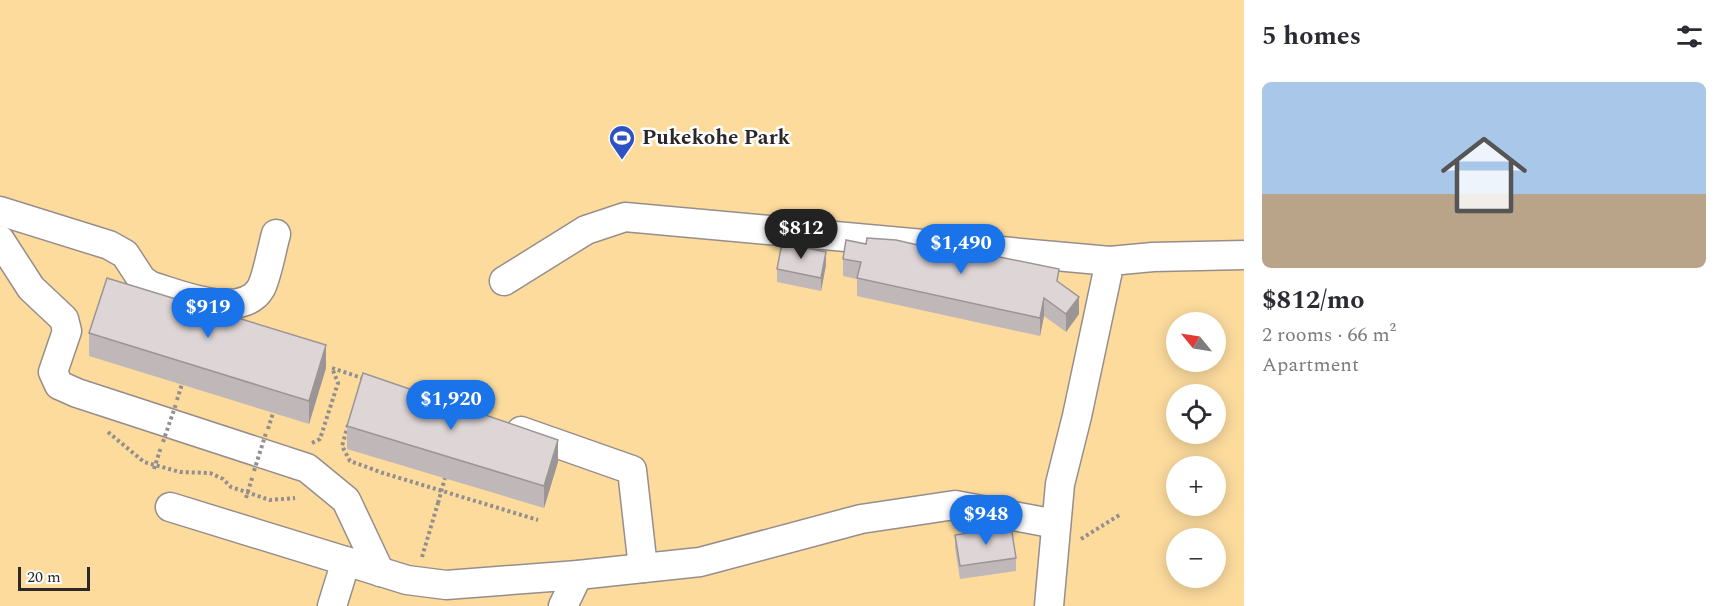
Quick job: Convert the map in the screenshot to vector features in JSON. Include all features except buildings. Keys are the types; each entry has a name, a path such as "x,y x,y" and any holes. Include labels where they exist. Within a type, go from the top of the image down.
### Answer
{"lane":[{"path":"0,211 109,245 125,254 142,280 151,286 216,304 249,301 261,288 276,234"},
{"path":"504,281 586,230 625,217 1110,261 1244,255"},
{"path":"0,240 30,288 64,320 67,331 53,372 59,385 77,393 307,468 346,500 380,572"},
{"path":"1049,606 1060,484 1110,261"},
{"path":"494,422 632,470 643,568"},
{"path":"170,507 407,580 446,585 578,575 700,562 861,519 955,505 1056,524"},
{"path":"332,606 346,561"},
{"path":"563,606 578,575"}],"path":[{"path":"306,446 320,439 338,383 332,368 362,378 359,389"},
{"path":"155,467 182,384"},
{"path":"247,495 273,413"},
{"path":"349,423 342,446 350,461 538,520"},
{"path":"101,426 144,462 155,467 180,472 210,473 247,495 270,500 296,498"},
{"path":"422,557 446,478"},
{"path":"1054,556 1121,514"}],"shaded area":[{"name":"Pukekohe Park","path":"0,0 1244,0 1244,606 0,606"}],"place":[{"name":"Pukekohe Park","path":"622,161"}]}
